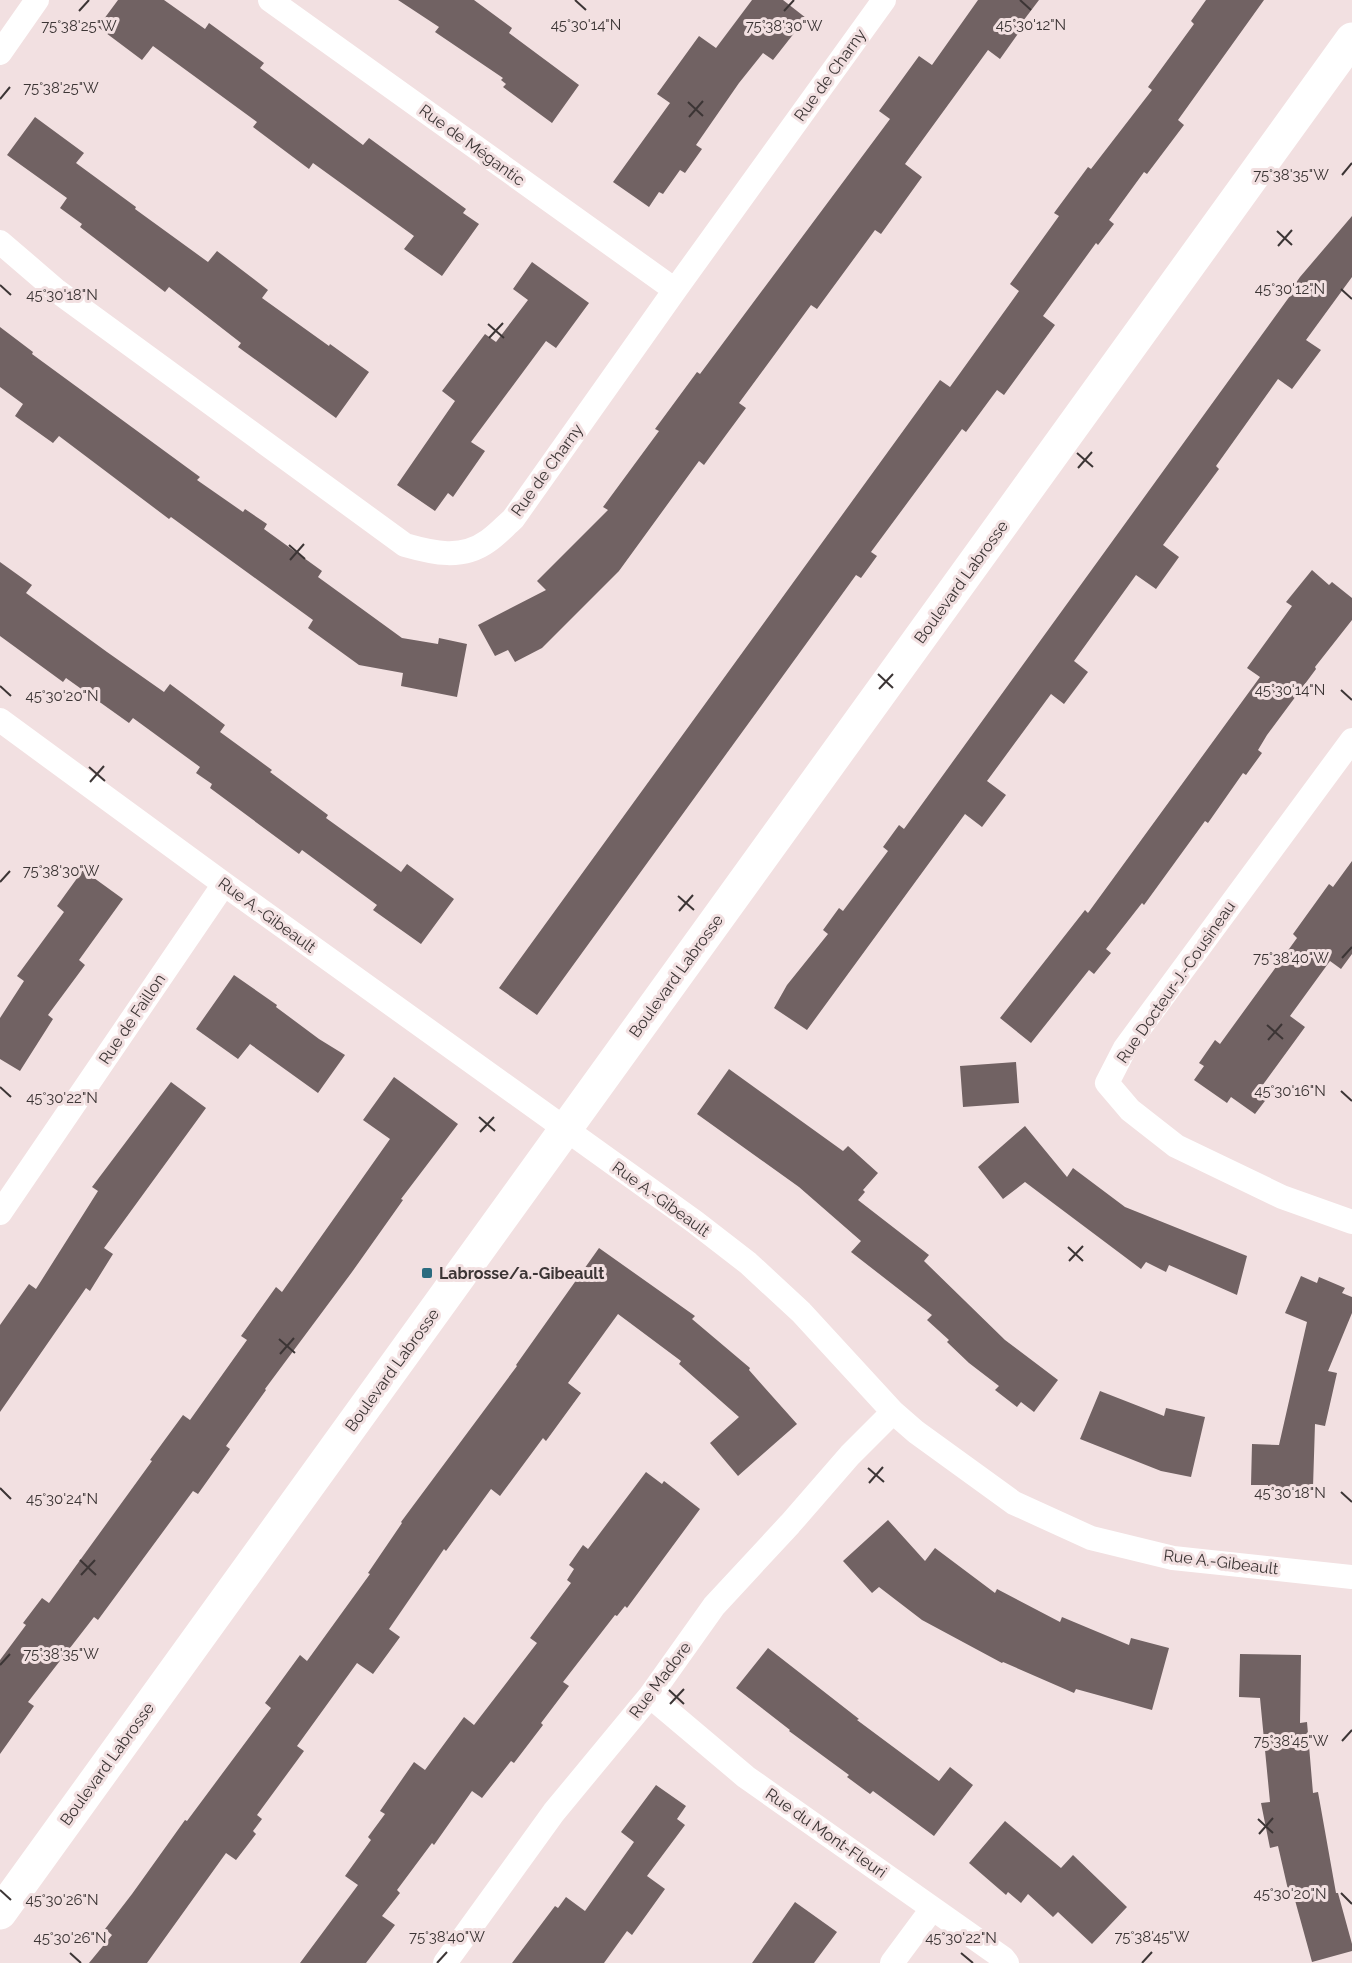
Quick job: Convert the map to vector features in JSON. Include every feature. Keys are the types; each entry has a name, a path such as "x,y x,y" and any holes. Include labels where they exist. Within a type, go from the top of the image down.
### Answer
{"main road":[{"name":"Boulevard Labrosse","path":"0,1912 1352,40"}],"street":[{"path":"0,53 37,0"},
{"name":"Rue de Mégantic","path":"270,0 675,290"},
{"name":"Rue de Charny","path":"0,242 57,291 405,545 436,554 466,552 488,542 513,519 884,0"},
{"name":"Rue A.-Gibeault","path":"0,720 748,1263 801,1312 893,1412 916,1432 1014,1503 1091,1538 1173,1558 1352,1577"},
{"name":"Rue Docteur-J.-Cousineau","path":"1352,740 1125,1048 1107,1083 1130,1110 1176,1146 1282,1197 1352,1222"},
{"name":"Rue de Faillon","path":"2,1205 224,884"},
{"name":"Rue Madore","path":"445,1963 555,1812 650,1696 714,1606 850,1455 893,1412"},
{"name":"Rue du Mont-Fleuri","path":"650,1696 746,1777 1007,1963"},
{"path":"892,1963 932,1909"}],"building":[{"path":"118,0 164,0 205,29 209,23 264,63 260,68 363,145 369,138 466,209 463,213 479,224 442,276 404,249 414,236 313,163 309,169 253,127 257,122 153,46 142,60 98,27"},
{"path":"398,0 474,0 512,28 509,33 579,85 552,123 503,87 506,84 501,80 503,78 435,32 439,27"},
{"path":"752,0 783,0 806,18 773,60 763,53 696,145 702,149 685,173 680,170 663,194 659,192 649,207 613,182 670,103 657,94 699,36 716,48"},
{"path":"978,0 1039,0 1017,29 1020,31 1000,59 988,50 905,164 922,177 881,234 875,230 817,309 811,305 739,403 746,408 704,465 699,461 619,571 542,648 515,662 508,650 495,656 478,625 546,590 537,581 608,510 603,507 659,431 655,429 697,372 700,374 890,119 879,111 919,56 932,65"},
{"path":"1206,0 1264,0 1178,120 1184,125 1147,174 1144,172 1109,220 1114,224 1098,245 1096,243 1043,316 1055,325 1004,395 997,390 966,432 962,429 871,552 877,556 861,578 856,575 537,1015 499,988 940,380 950,387 1019,291 1010,284 1059,216 1054,213 1088,167 1091,169 1152,90 1148,87 1194,24 1191,21"},
{"path":"35,117 84,153 76,163 136,207 135,209 208,262 217,251 268,290 262,298 369,372 336,418 238,347 241,343 169,287 165,292 80,227 82,224 60,208 67,198 7,155"},
{"path":"1352,216 1352,277 1306,340 1321,350 1292,389 1278,379 1216,466 1219,469 1163,545 1179,557 1156,589 1136,575 1074,661 1088,672 1064,704 1051,694 987,781 1006,795 982,827 965,814 807,1030 774,1008 787,985 828,934 823,930 839,908 843,911 888,851 883,847 899,825 904,829 1295,289 1293,287 1300,277"},
{"path":"532,262 589,303 556,348 546,341 471,442 485,451 453,497 448,493 435,511 397,485 455,401 442,391 485,334 496,342 528,300 513,289"},
{"path":"0,327 33,352 32,354 200,477 197,480 243,512 245,509 267,524 264,529 322,571 318,577 402,638 438,644 439,638 467,644 457,697 401,686 403,673 359,665 308,628 313,620 171,517 169,519 59,436 53,443 15,416 23,404 0,387"},
{"path":"0,562 32,585 26,593 107,652 164,692 170,684 225,725 220,732 328,815 326,818 401,872 407,864 454,899 421,944 373,910 377,905 302,850 299,854 210,788 212,784 196,773 200,767 133,718 129,723 66,678 63,682 0,636"},
{"path":"1312,570 1329,585 1332,582 1352,598 1352,620 1315,667 1316,669 1267,735 1258,750 1262,753 1246,775 1243,773 1208,823 1205,821 1144,905 1142,903 1106,949 1111,953 1094,974 1089,970 1031,1043 1000,1018 1085,910 1088,913 1260,677 1247,668 1292,606 1286,602"},
{"path":"1352,861 1352,954 1341,969 1330,961 1290,1016 1305,1027 1262,1086 1271,1093 1255,1114 1231,1097 1227,1103 1194,1080 1204,1066 1199,1063 1215,1040 1220,1044 1297,938 1293,934 1329,884 1333,887"},
{"path":"83,870 123,899 79,960 85,965 48,1015 53,1019 20,1071 0,1059 0,1018 24,981 17,976 64,912 57,906"},
{"path":"234,975 277,1005 276,1007 319,1039 345,1055 318,1093 250,1044 238,1059 196,1029"},
{"path":"1016,1062 1019,1103 963,1107 960,1066"},
{"path":"729,1069 843,1151 848,1146 878,1173 863,1190 865,1192 858,1200 929,1255 924,1261 1005,1340 1058,1380 1034,1412 1021,1402 1017,1407 995,1390 999,1386 969,1363 927,1320 932,1315 851,1252 861,1241 799,1187 697,1114"},
{"path":"394,1077 458,1124 401,1199 403,1200 352,1272 265,1389 226,1446 230,1449 198,1494 193,1491 98,1620 94,1617 28,1702 34,1706 0,1754 0,1660 26,1625 23,1623 42,1598 49,1603 183,1415 190,1420 247,1340 241,1336 276,1287 282,1292 390,1139 363,1120"},
{"path":"171,1082 206,1108 104,1248 113,1254 90,1291 86,1288 0,1412 0,1325 29,1284 36,1289 98,1191 92,1187"},
{"path":"1025,1126 1067,1177 1073,1168 1125,1207 1247,1256 1237,1295 1169,1265 1166,1272 1146,1262 1141,1269 1025,1182 1003,1199 978,1167"},
{"path":"599,1248 695,1316 692,1319 750,1368 749,1370 797,1424 738,1476 710,1443 739,1417 679,1364 681,1361 618,1314 568,1383 581,1393 546,1441 543,1438 500,1496 491,1489 446,1551 444,1549 389,1629 400,1637 373,1674 357,1663 297,1746 304,1751 257,1815 262,1819 253,1831 256,1834 236,1860 226,1853 147,1963 89,1963 112,1935 105,1929 271,1708 265,1703 300,1655 307,1661 370,1574 368,1573 401,1522 517,1366"},
{"path":"1301,1276 1317,1283 1319,1277 1345,1288 1342,1293 1352,1297 1352,1313 1328,1371 1337,1373 1325,1426 1315,1424 1313,1487 1296,1486 1295,1492 1268,1491 1268,1485 1251,1485 1252,1444 1279,1445 1307,1322 1285,1313"},
{"path":"1100,1391 1164,1416 1166,1408 1205,1417 1191,1477 1161,1471 1080,1439"},
{"path":"646,1472 662,1484 664,1481 700,1509 627,1608 625,1606 617,1616 615,1615 563,1682 569,1686 514,1763 511,1761 482,1798 472,1791 434,1845 432,1843 397,1890 400,1893 382,1916 395,1925 366,1963 300,1963 358,1885 345,1876 371,1840 368,1837 385,1814 380,1811 414,1762 425,1770 464,1717 474,1725 537,1643 530,1638 571,1583 567,1580 574,1569 569,1565 583,1545 588,1549"},
{"path":"888,1520 925,1561 935,1548 995,1593 997,1589 1060,1622 1062,1617 1129,1645 1131,1638 1169,1648 1152,1710 1076,1689 1074,1693 1002,1663 922,1620 879,1587 872,1593 843,1561"},
{"path":"768,1648 859,1719 857,1720 939,1781 950,1767 973,1785 934,1836 873,1791 870,1794 847,1777 849,1775 736,1688"},
{"path":"1240,1654 1301,1655 1300,1723 1307,1722 1313,1793 1318,1792 1336,1893 1338,1893 1352,1951 1312,1962 1293,1893 1289,1894 1278,1846 1270,1848 1261,1803 1270,1802 1260,1698 1239,1697"},
{"path":"656,1785 686,1806 677,1819 685,1825 647,1876 665,1889 632,1935 627,1931 604,1963 512,1963 555,1906 558,1908 566,1897 585,1911 634,1842 621,1832"},
{"path":"1005,1821 1061,1868 1073,1855 1127,1907 1092,1944 1058,1912 1053,1917 1028,1894 1021,1903 1008,1892 1006,1895 969,1863"},
{"path":"795,1902 837,1932 814,1963 752,1963"}],"place":[{"name":"Labrosse/a.-Gibeault","path":"427,1273"}]}
